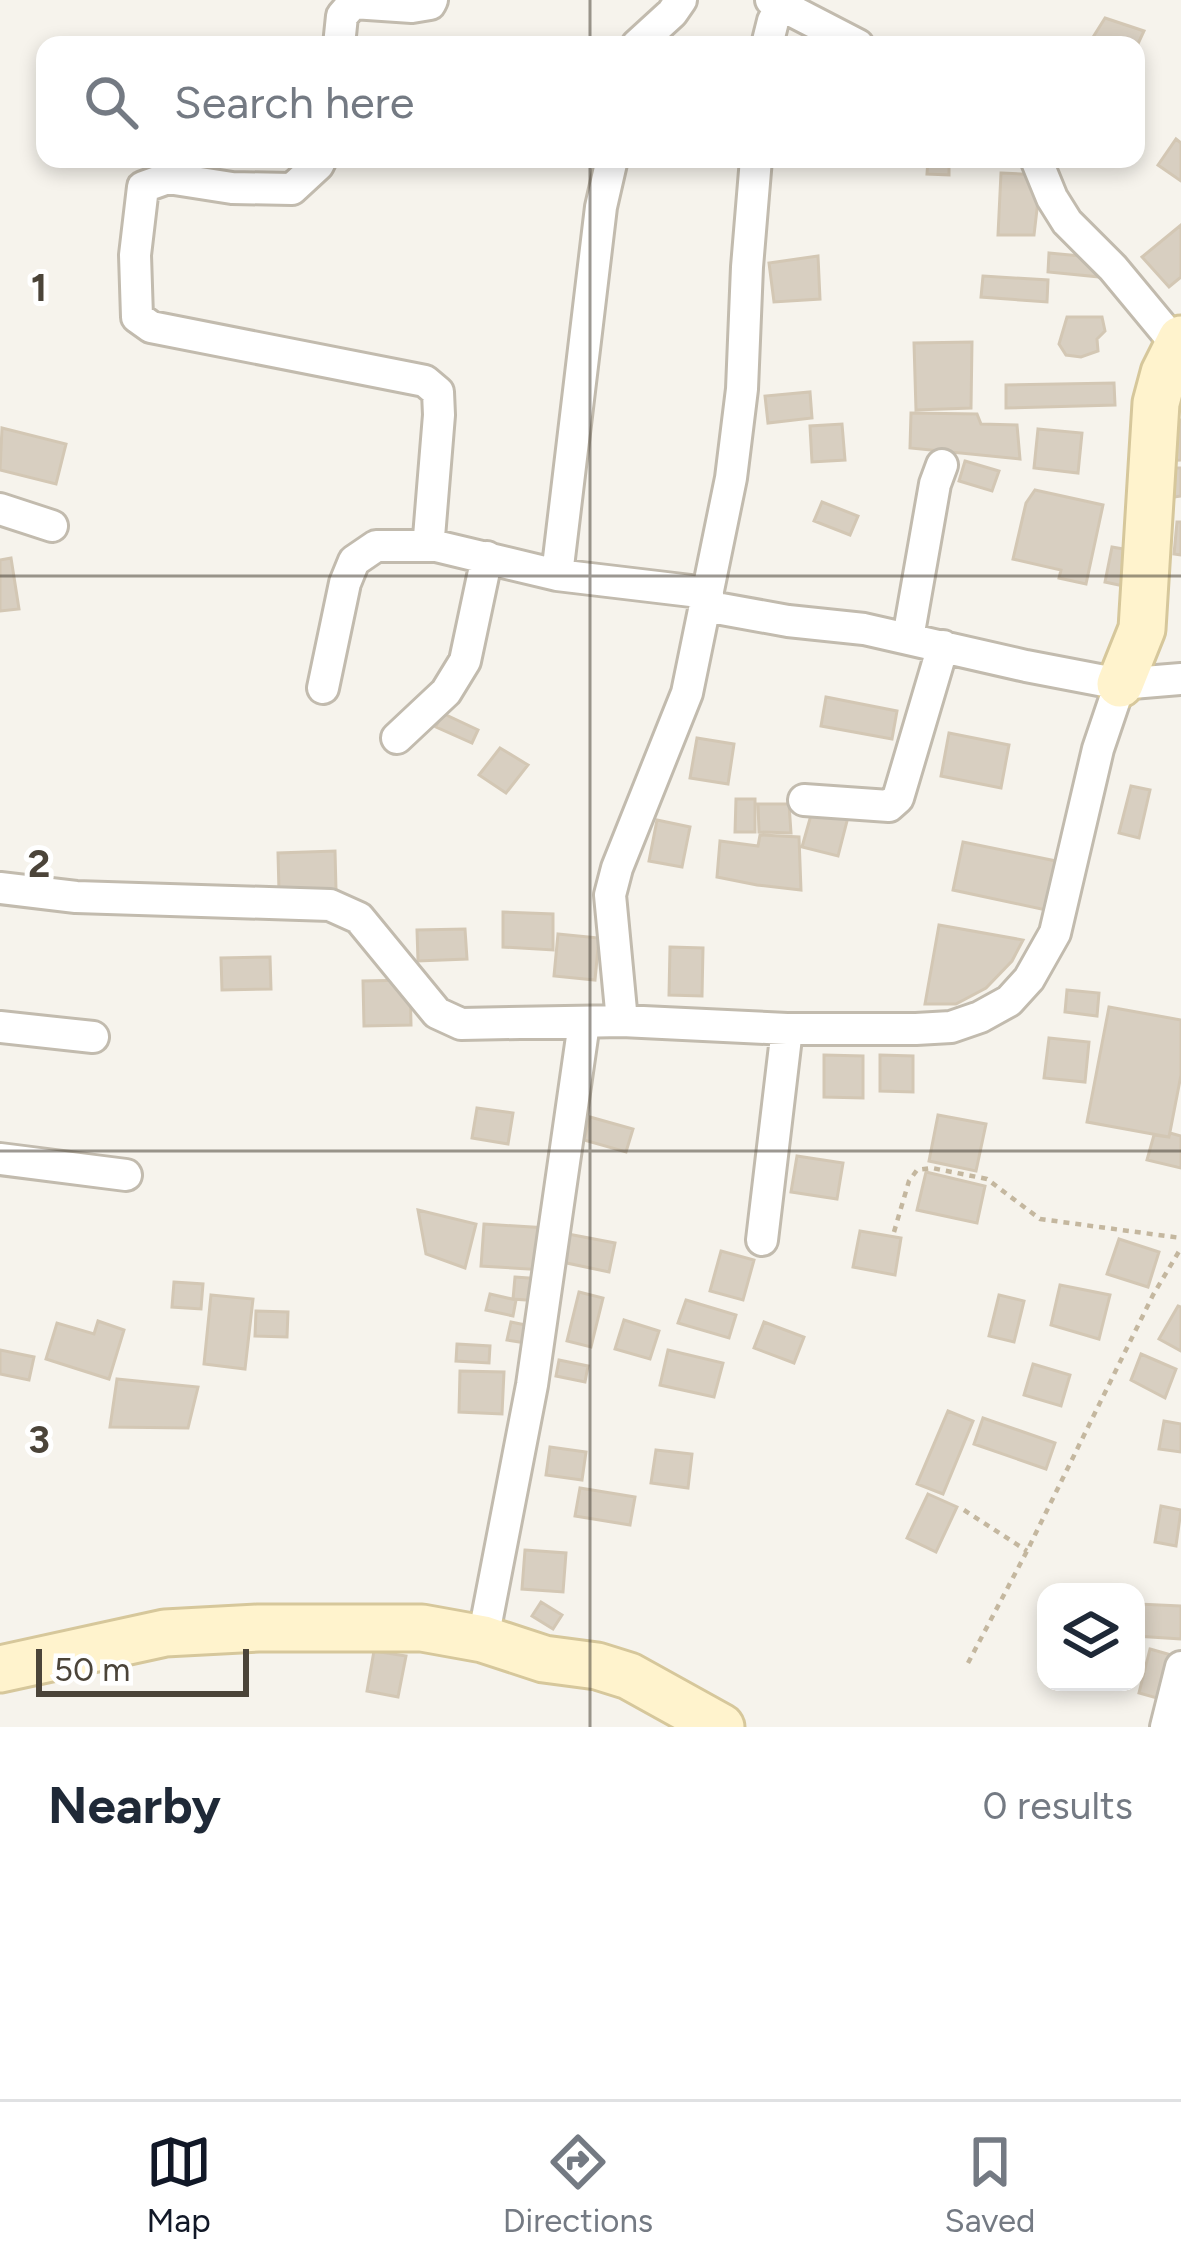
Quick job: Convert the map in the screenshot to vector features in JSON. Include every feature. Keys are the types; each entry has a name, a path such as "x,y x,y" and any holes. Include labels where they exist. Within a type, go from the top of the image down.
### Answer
{"street":[{"path":"340,36 342,16 353,3 412,7 432,0"},
{"path":"647,36 681,0"},
{"path":"769,36 776,3 840,36"},
{"path":"315,168 292,188 232,188 168,178 143,187 135,255 137,316 152,327 425,381 438,392 429,536 436,546"},
{"path":"557,575 601,207 610,168"},
{"path":"622,1021 610,896 687,692 731,478 742,389 755,168"},
{"path":"0,888 76,897 330,905 359,918 437,1013 460,1024 622,1021 787,1029 950,1027 1009,1001 1029,979 1055,933 1098,749 1142,629 1156,403 1163,373 1179,342 1066,222 1040,168"},
{"path":"908,638 942,465"},
{"path":"0,509 52,526"},
{"path":"323,688 345,583 354,561 376,546 436,546 557,575 908,638 1120,684 1181,679"},
{"path":"397,738 446,692 465,661 487,556"},
{"path":"804,800 889,806 898,798 943,646"},
{"path":"484,1639 532,1385 584,1023"},
{"path":"0,1028 92,1037"},
{"path":"762,1240 787,1029"},
{"path":"0,1159 126,1175"},
{"path":"0,1670 164,1633 422,1628 629,1676 721,1727"},
{"path":"1166,1727 1181,1667"}],"path":[{"path":"895,1232 909,1181 917,1170 932,1168 987,1179 1040,1219 1181,1238"},
{"path":"968,1663 1181,1248"},
{"path":"964,1510 1027,1551"}],"building":[{"path":"1105,18 1144,31 1142,36 1094,36"},
{"path":"1176,139 1181,143 1181,181 1158,165"},
{"path":"927,168 949,168 949,175 927,174"},
{"path":"1001,173 1041,175 1034,235 998,235"},
{"path":"1181,225 1181,277 1169,287 1142,257"},
{"path":"1049,253 1102,258 1100,277 1048,272"},
{"path":"818,256 820,299 774,302 769,263"},
{"path":"983,276 1048,280 1047,302 981,297"},
{"path":"1067,317 1102,317 1105,331 1097,339 1098,351 1081,357 1066,355 1059,344"},
{"path":"972,342 971,408 916,410 914,343"},
{"path":"1114,383 1115,405 1006,408 1006,385"},
{"path":"810,392 812,418 768,423 765,396"},
{"path":"911,413 977,414 981,424 1017,425 1020,459 910,448"},
{"path":"1181,420 1181,460 1163,461 1163,421"},
{"path":"842,424 845,460 812,462 810,426"},
{"path":"2,428 66,444 56,484 0,470"},
{"path":"1038,429 1082,433 1078,473 1034,468"},
{"path":"965,461 999,471 992,491 959,481"},
{"path":"1173,468 1181,468 1181,496 1174,497"},
{"path":"1035,490 1103,505 1086,584 1059,578 1061,570 1013,559 1026,503"},
{"path":"822,502 858,516 850,535 814,521"},
{"path":"1177,522 1181,522 1181,555 1174,554"},
{"path":"1112,547 1135,551 1128,587 1105,582"},
{"path":"11,558 19,609 0,611 0,560"},
{"path":"826,697 897,711 892,739 821,726"},
{"path":"442,713 478,730 472,743 436,727"},
{"path":"949,733 1009,745 1001,788 941,776"},
{"path":"697,738 734,744 728,784 690,778"},
{"path":"500,748 528,765 506,793 479,775"},
{"path":"1131,786 1150,790 1139,838 1119,833"},
{"path":"736,799 755,799 755,832 735,832"},
{"path":"758,804 789,804 791,833 759,832"},
{"path":"813,808 848,817 838,856 802,847"},
{"path":"657,820 690,827 682,867 649,861"},
{"path":"760,835 799,837 801,890 717,877 720,841 758,846"},
{"path":"963,842 1056,861 1046,910 953,890"},
{"path":"335,851 336,890 279,892 278,853"},
{"path":"503,912 553,914 553,950 503,947"},
{"path":"939,925 1023,940 1012,961 986,988 956,1004 925,1004"},
{"path":"465,929 467,959 418,961 417,930"},
{"path":"558,934 599,938 595,980 554,976"},
{"path":"670,947 703,948 702,996 669,995"},
{"path":"270,957 271,989 222,990 221,958"},
{"path":"410,980 411,1025 364,1026 363,981"},
{"path":"1067,990 1099,993 1097,1016 1065,1012"},
{"path":"1109,1007 1181,1020 1181,1075 1169,1137 1087,1122"},
{"path":"1049,1038 1089,1042 1085,1082 1044,1078"},
{"path":"824,1055 863,1056 863,1098 824,1097"},
{"path":"880,1055 913,1056 913,1092 880,1091"},
{"path":"477,1108 513,1113 508,1144 472,1138"},
{"path":"938,1115 986,1124 976,1171 929,1161"},
{"path":"590,1117 633,1129 626,1152 584,1140"},
{"path":"1170,1133 1181,1136 1181,1168 1147,1160 1154,1135 1169,1137"},
{"path":"797,1156 843,1163 837,1199 791,1192"},
{"path":"926,1172 985,1186 977,1223 917,1210"},
{"path":"418,1210 476,1224 465,1268 426,1254"},
{"path":"484,1224 547,1228 544,1270 481,1266"},
{"path":"860,1231 901,1238 895,1275 853,1267"},
{"path":"568,1234 615,1243 609,1272 562,1262"},
{"path":"1119,1239 1159,1252 1148,1287 1107,1274"},
{"path":"721,1251 754,1260 743,1300 710,1291"},
{"path":"515,1277 541,1279 539,1301 513,1299"},
{"path":"174,1282 203,1284 201,1309 172,1307"},
{"path":"1060,1285 1110,1295 1099,1339 1051,1325"},
{"path":"579,1292 603,1298 591,1347 567,1341"},
{"path":"490,1294 516,1300 513,1316 486,1310"},
{"path":"211,1295 253,1299 245,1369 204,1364"},
{"path":"999,1295 1024,1301 1014,1342 989,1336"},
{"path":"686,1300 736,1315 729,1338 678,1323"},
{"path":"1181,1307 1181,1351 1159,1339"},
{"path":"256,1311 288,1312 287,1337 255,1336"},
{"path":"624,1320 659,1331 650,1359 615,1349"},
{"path":"98,1321 124,1330 109,1379 46,1359 57,1323 94,1334"},
{"path":"511,1322 535,1327 532,1344 507,1340"},
{"path":"764,1322 804,1337 794,1363 754,1348"},
{"path":"457,1344 490,1346 489,1363 456,1361"},
{"path":"0,1350 34,1357 29,1380 0,1374"},
{"path":"668,1350 723,1363 714,1397 660,1385"},
{"path":"1141,1354 1176,1369 1165,1398 1131,1380"},
{"path":"559,1360 588,1366 585,1382 556,1376"},
{"path":"1033,1364 1070,1375 1061,1406 1024,1395"},
{"path":"460,1371 504,1372 502,1414 459,1412"},
{"path":"117,1379 198,1387 188,1428 110,1427"},
{"path":"948,1411 973,1421 943,1494 917,1484"},
{"path":"983,1418 1055,1443 1046,1469 974,1444"},
{"path":"1164,1421 1181,1424 1181,1452 1159,1449"},
{"path":"550,1447 586,1452 582,1480 546,1475"},
{"path":"656,1450 692,1454 688,1488 651,1483"},
{"path":"580,1488 635,1497 630,1525 575,1516"},
{"path":"928,1494 957,1507 936,1552 907,1538"},
{"path":"1161,1506 1181,1510 1176,1546 1155,1542"},
{"path":"525,1550 566,1553 563,1592 522,1589"},
{"path":"541,1602 562,1615 553,1629 532,1616"},
{"path":"1145,1604 1181,1606 1181,1639 1145,1637"},
{"path":"1150,1649 1175,1656 1164,1700 1139,1693 1145,1691"},
{"path":"374,1651 406,1656 398,1697 367,1691"}]}
